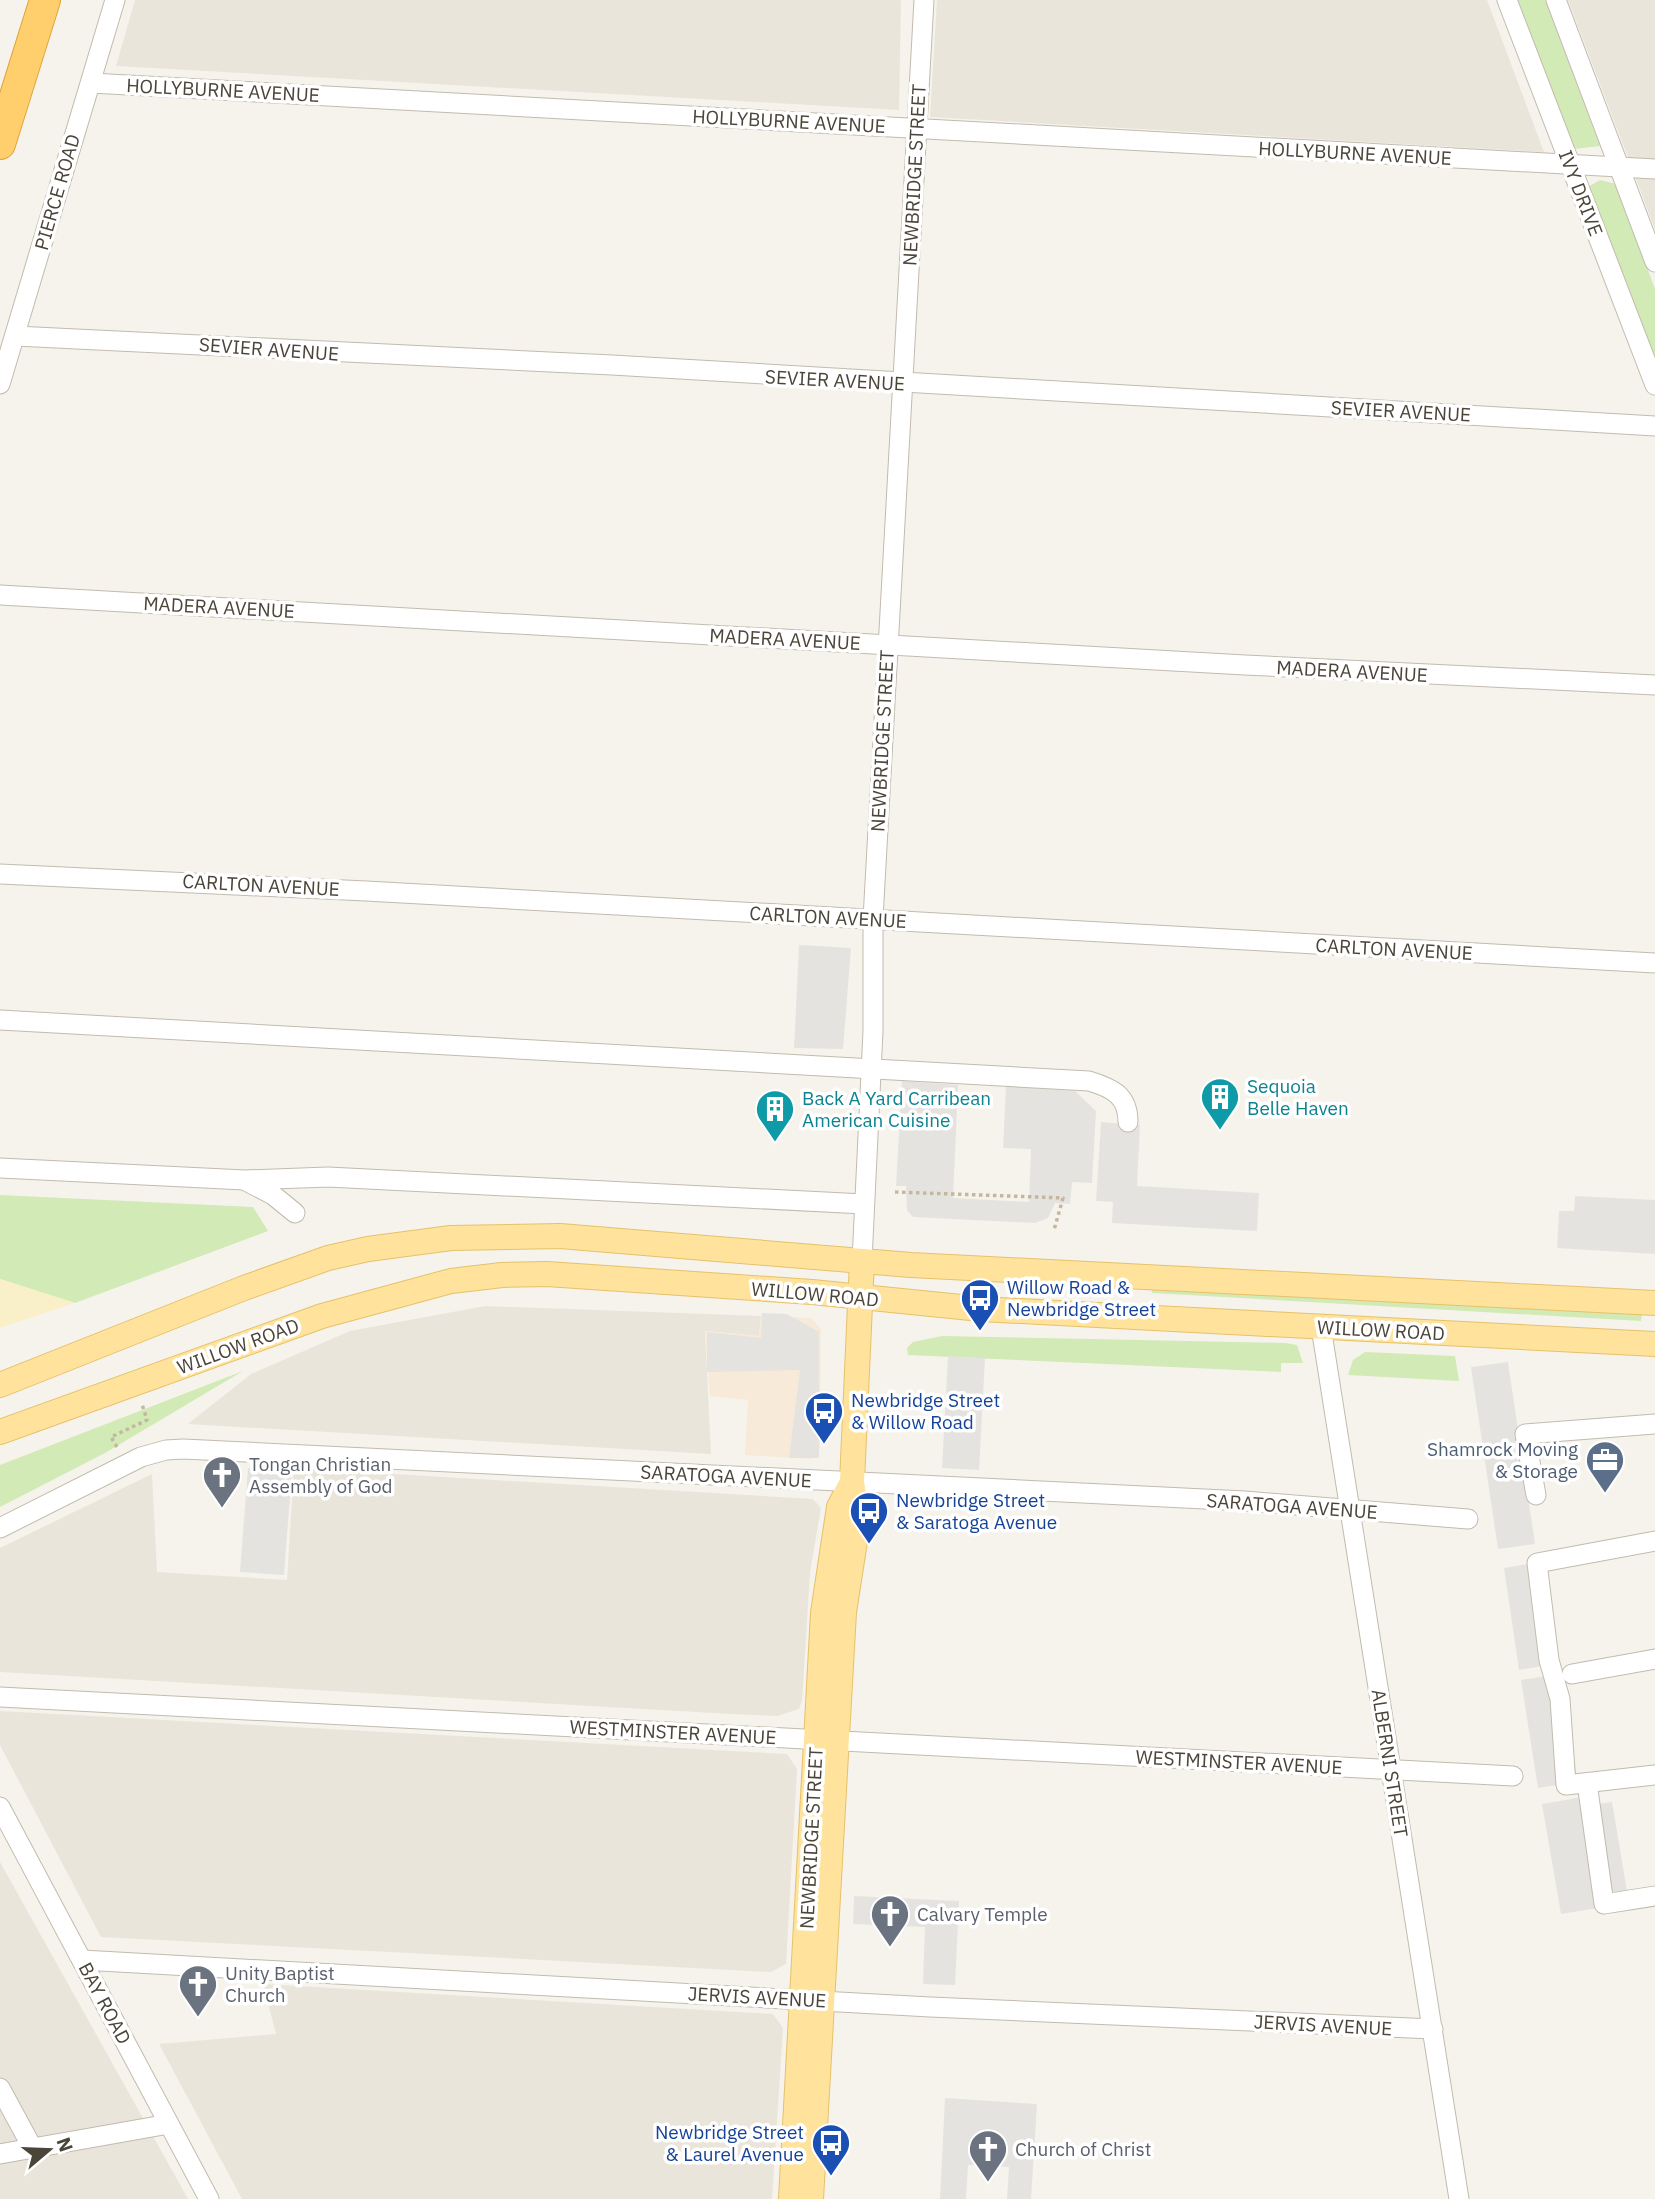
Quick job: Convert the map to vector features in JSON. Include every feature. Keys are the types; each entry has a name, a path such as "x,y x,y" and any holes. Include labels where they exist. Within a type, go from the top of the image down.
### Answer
{"highway":[{"path":"0,144 45,0"}],"main road":[{"name":"WILLOW ROAD","path":"0,1385 282,1273 328,1258 402,1243 497,1236 560,1237 862,1261 1655,1303"},
{"name":"NEWBRIDGE STREET","path":"811,2199 812,2000 826,1739 858,1522 852,1482 862,1261"},
{"name":"WILLOW ROAD","path":"0,1433 322,1315 451,1281 547,1274 812,1292 981,1309 1655,1344"},
{"name":"NEWBRIDGE STREET","path":"791,2199 812,2000"}],"street":[{"name":"PIERCE ROAD","path":"0,384 115,0"},
{"name":"NEWBRIDGE STREET","path":"862,1261 871,1069 873,919 924,0"},
{"name":"IVY DRIVE","path":"1507,0 1655,385"},
{"path":"1556,0 1655,262"},
{"name":"HOLLYBURNE AVENUE","path":"91,83 1655,169"},
{"name":"SEVIER AVENUE","path":"15,336 612,365 1655,426"},
{"name":"MADERA AVENUE","path":"0,595 1655,685"},
{"name":"CARLTON AVENUE","path":"0,874 1655,963"},
{"path":"0,1020 1089,1080 1110,1087 1123,1097 1128,1108 1128,1122"},
{"path":"0,1168 246,1180 328,1177 864,1204"},
{"path":"246,1180 273,1195 295,1213"},
{"name":"ALBERNI STREET","path":"1321,1327 1352,1509 1390,1769 1459,2199"},
{"path":"1536,1495 1525,1434 1655,1424"},
{"name":"SARATOGA AVENUE","path":"0,1528 141,1457 166,1450 852,1482 1352,1509 1468,1519"},
{"path":"1655,1541 1537,1563 1549,1660 1560,1699 1566,1786 1655,1775"},
{"path":"1572,1674 1655,1659"},
{"name":"WESTMINSTER AVENUE","path":"0,1696 1513,1776"},
{"path":"1587,1783 1604,1904 1655,1896"},
{"name":"BAY ROAD","path":"0,1807 209,2199"},
{"name":"JERVIS AVENUE","path":"82,1960 812,2000 1433,2029"},
{"path":"0,2088 33,2149"},
{"path":"0,2154 169,2124"}],"path":[{"path":"895,1192 1063,1198 1054,1230"},
{"path":"118,1449 111,1437 147,1420 142,1404"}],"shaded area":[{"path":"135,0 901,0 899,110 116,66"},
{"path":"937,0 1487,0 1544,152 930,117"},
{"path":"1568,0 1655,0 1655,230 1632,168"},
{"path":"799,945 851,948 843,1049 794,1048"},
{"path":"902,1081 958,1085 953,1198 1029,1202 1031,1149 1003,1148 1006,1086 1075,1091 1096,1111 1092,1183 1072,1182 1070,1204 1055,1203 1048,1218 1035,1223 913,1217 907,1210 906,1186 896,1186"},
{"path":"1101,1122 1140,1125 1137,1186 1259,1193 1257,1231 1112,1223 1113,1202 1096,1201"},
{"path":"1575,1196 1655,1200 1655,1254 1557,1248 1559,1211 1574,1211"},
{"path":"485,1306 761,1316 759,1336 705,1331 711,1454 188,1424 251,1374 350,1331"},
{"path":"762,1313 787,1314 819,1332 819,1458 789,1458 800,1370 707,1372 707,1332 761,1338"},
{"path":"761,1316 811,1318 821,1329 820,1448 811,1459 745,1455 748,1400 710,1396 705,1331 759,1336"},
{"path":"948,1356 985,1358 979,1470 942,1468"},
{"path":"1508,1362 1535,1544 1498,1549 1471,1367"},
{"path":"248,1468 292,1471 284,1575 240,1572"},
{"path":"294,1468 813,1499 821,1508 810,1572 802,1701 799,1709 777,1716 731,1714 0,1672 0,1548 152,1474 157,1572 287,1580"},
{"path":"1533,1563 1548,1665 1519,1670 1504,1568"},
{"path":"1560,1674 1578,1782 1538,1788 1521,1680"},
{"path":"0,1711 787,1754 797,1769 786,1964 771,1972 101,1937 0,1745"},
{"path":"1595,1795 1597,1804 1612,1802 1629,1903 1561,1914 1542,1804"},
{"path":"0,1862 188,2199 0,2199"},
{"path":"854,1896 959,1901 955,1985 923,1984 925,1927 853,1924"},
{"path":"263,1984 773,2014 783,2028 772,2199 242,2199 159,2044 276,2034"},
{"path":"945,2098 1037,2104 1031,2199 1007,2199 1009,2167 968,2165 966,2199 940,2199"}],"green space":[{"path":"1518,0 1545,0 1600,146 1574,149"},
{"path":"1600,180 1616,184 1655,289 1655,362 1588,187"},
{"path":"0,1195 253,1207 268,1231 75,1303 0,1279"},
{"path":"1151,1287 1643,1309 1641,1321 1152,1293"},
{"path":"942,1336 1285,1343 1297,1345 1303,1363 1281,1363 1281,1372 908,1355 907,1348 913,1342"},
{"path":"1365,1352 1455,1356 1459,1381 1348,1375 1353,1360"},
{"path":"243,1371 105,1453 0,1507 0,1465"}],"sand":[{"path":"0,1279 75,1303 0,1328"}],"place":[{"name":"Sequoia Belle Haven","path":"1220,1131"},
{"name":"Back A Yard Carribean American Cuisine","path":"775,1143"},
{"name":"Willow Road & Newbridge Street","path":"980,1332"},
{"name":"Newbridge Street & Willow Road","path":"824,1445"},
{"name":"Shamrock Moving & Storage","path":"1605,1494"},
{"name":"Tongan Christian Assembly of God","path":"222,1509"},
{"name":"Newbridge Street & Saratoga Avenue","path":"869,1545"},
{"name":"Calvary Temple","path":"890,1948"},
{"name":"Unity Baptist Church","path":"198,2018"},
{"name":"Newbridge Street & Laurel Avenue","path":"831,2177"},
{"name":"Church of Christ","path":"988,2183"}]}
